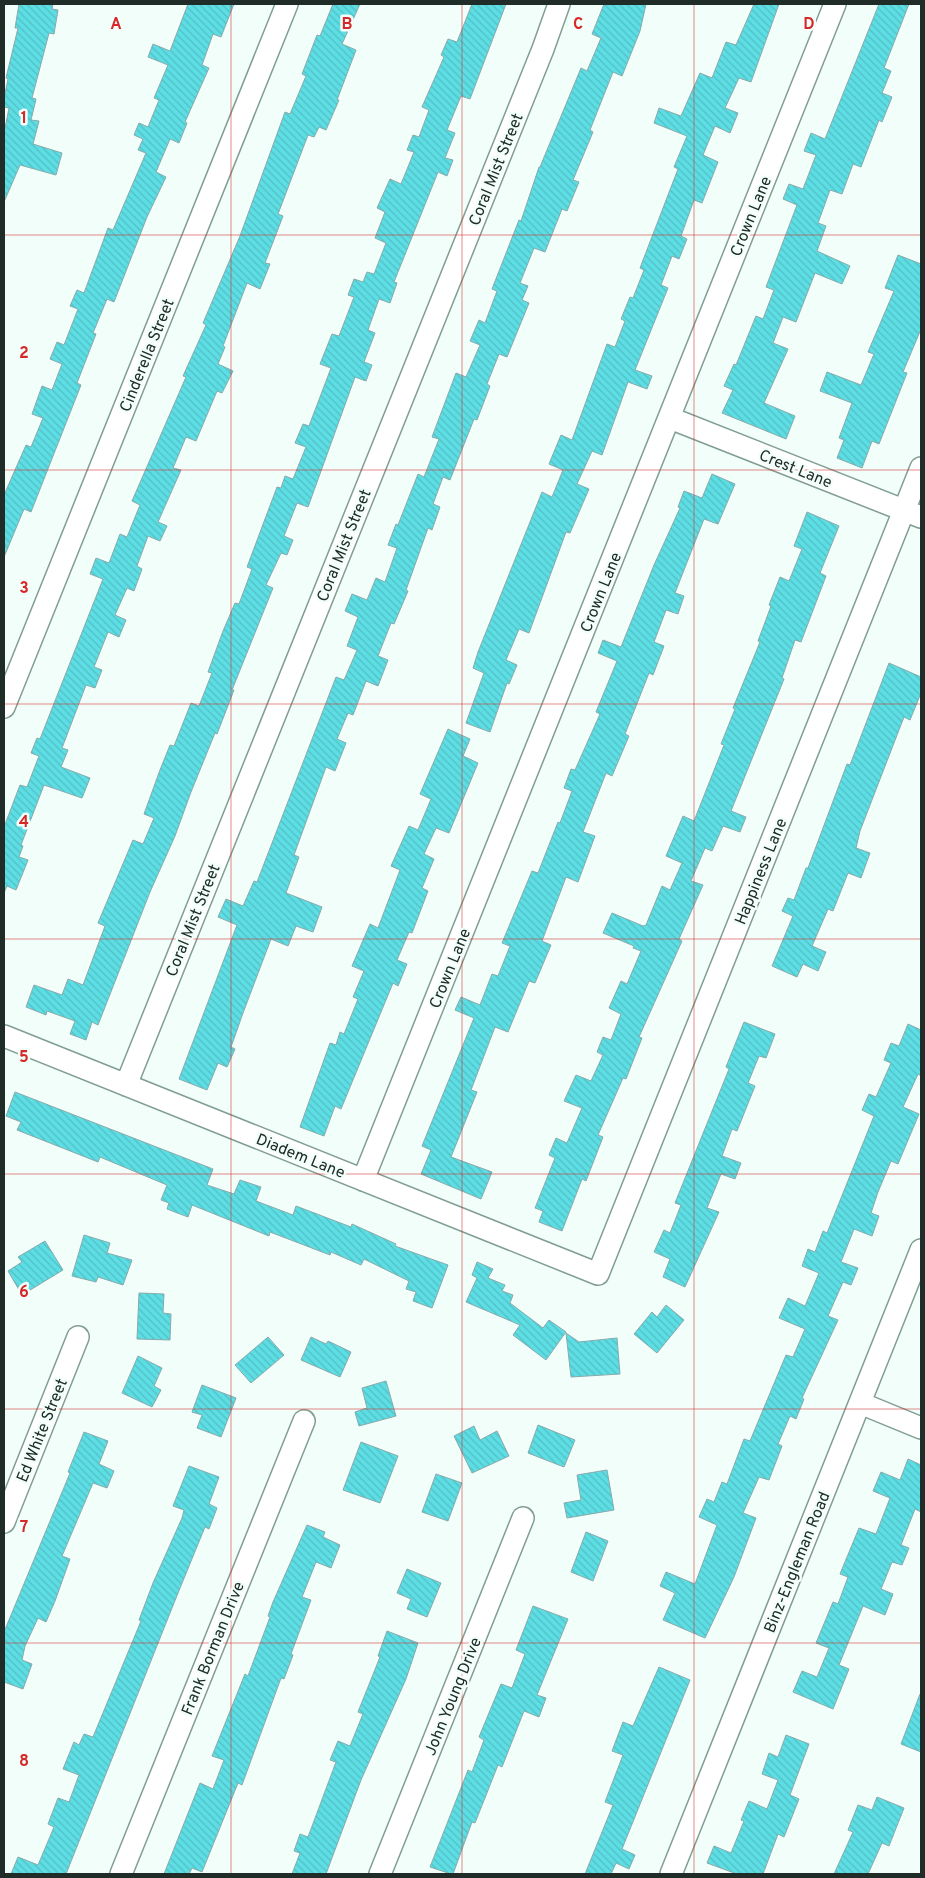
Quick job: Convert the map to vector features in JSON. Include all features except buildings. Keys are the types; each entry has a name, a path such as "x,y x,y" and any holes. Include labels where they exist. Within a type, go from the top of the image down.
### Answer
{"street":[{"name":"Cinderella Street","path":"4,707 287,4"},
{"name":"Coral Mist Street","path":"126,1085 543,49 559,4"},
{"name":"Crown Lane","path":"363,1180 835,4"},
{"name":"Crest Lane","path":"670,418 913,514"},
{"name":"Happiness Lane","path":"598,1274 913,514 921,468"},
{"name":"Diadem Lane","path":"4,1036 598,1274"},
{"name":"Binz-Engleman Road","path":"671,1874 921,1250"},
{"name":"Ed White Street","path":"4,1522 78,1337"},
{"path":"860,1403 921,1428"},
{"name":"Frank Borman Drive","path":"121,1874 304,1421"},
{"name":"John Young Drive","path":"380,1874 523,1518"}]}
